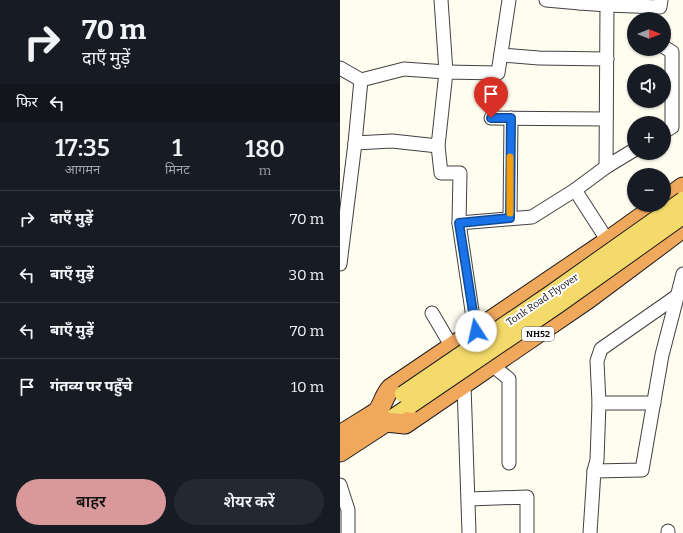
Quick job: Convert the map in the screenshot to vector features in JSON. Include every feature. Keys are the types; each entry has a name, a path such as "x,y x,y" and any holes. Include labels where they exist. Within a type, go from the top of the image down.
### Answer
{"highway":[{"path":"671,196 683,187"},
{"path":"340,452 383,415 385,396 391,388 648,212"},
{"name":"NH52","path":"383,415 405,424 588,299 683,228"},
{"path":"340,435 369,417 383,415"}],"main road":[{"name":"Tonk Road Flyover","path":"407,400 556,290 683,200"},
{"name":"Tonk Road Flyover","path":"383,415 558,305 683,218"}],"street":[{"path":"441,0 446,72 438,146 441,173 460,173 459,223 476,331"},
{"path":"340,68 361,80 404,69 446,72 498,72 509,0"},
{"path":"546,0 660,9"},
{"path":"606,167 606,59 608,5"},
{"path":"671,51 673,126"},
{"path":"501,55 539,58 606,59"},
{"path":"340,262 344,192 355,143 361,80"},
{"path":"491,118 606,119"},
{"path":"510,218 511,118"},
{"path":"355,143 392,141 438,146"},
{"path":"459,223 532,217 627,154"},
{"path":"575,190 604,236 604,243"},
{"path":"671,211 683,218"},
{"path":"594,471 642,470 662,355 683,274"},
{"path":"590,533 594,471 597,460 599,403 597,361 601,349 677,296"},
{"path":"432,313 452,347"},
{"path":"492,365 509,379 509,462"},
{"path":"464,385 469,533"},
{"path":"599,403 654,403"},
{"path":"340,485 348,510 348,533"},
{"path":"469,499 527,497 527,533"}],"slow traffic":[{"path":"510,157 510,213"}],"route":[{"path":"476,331 459,223 510,218 511,118 491,118"}]}
